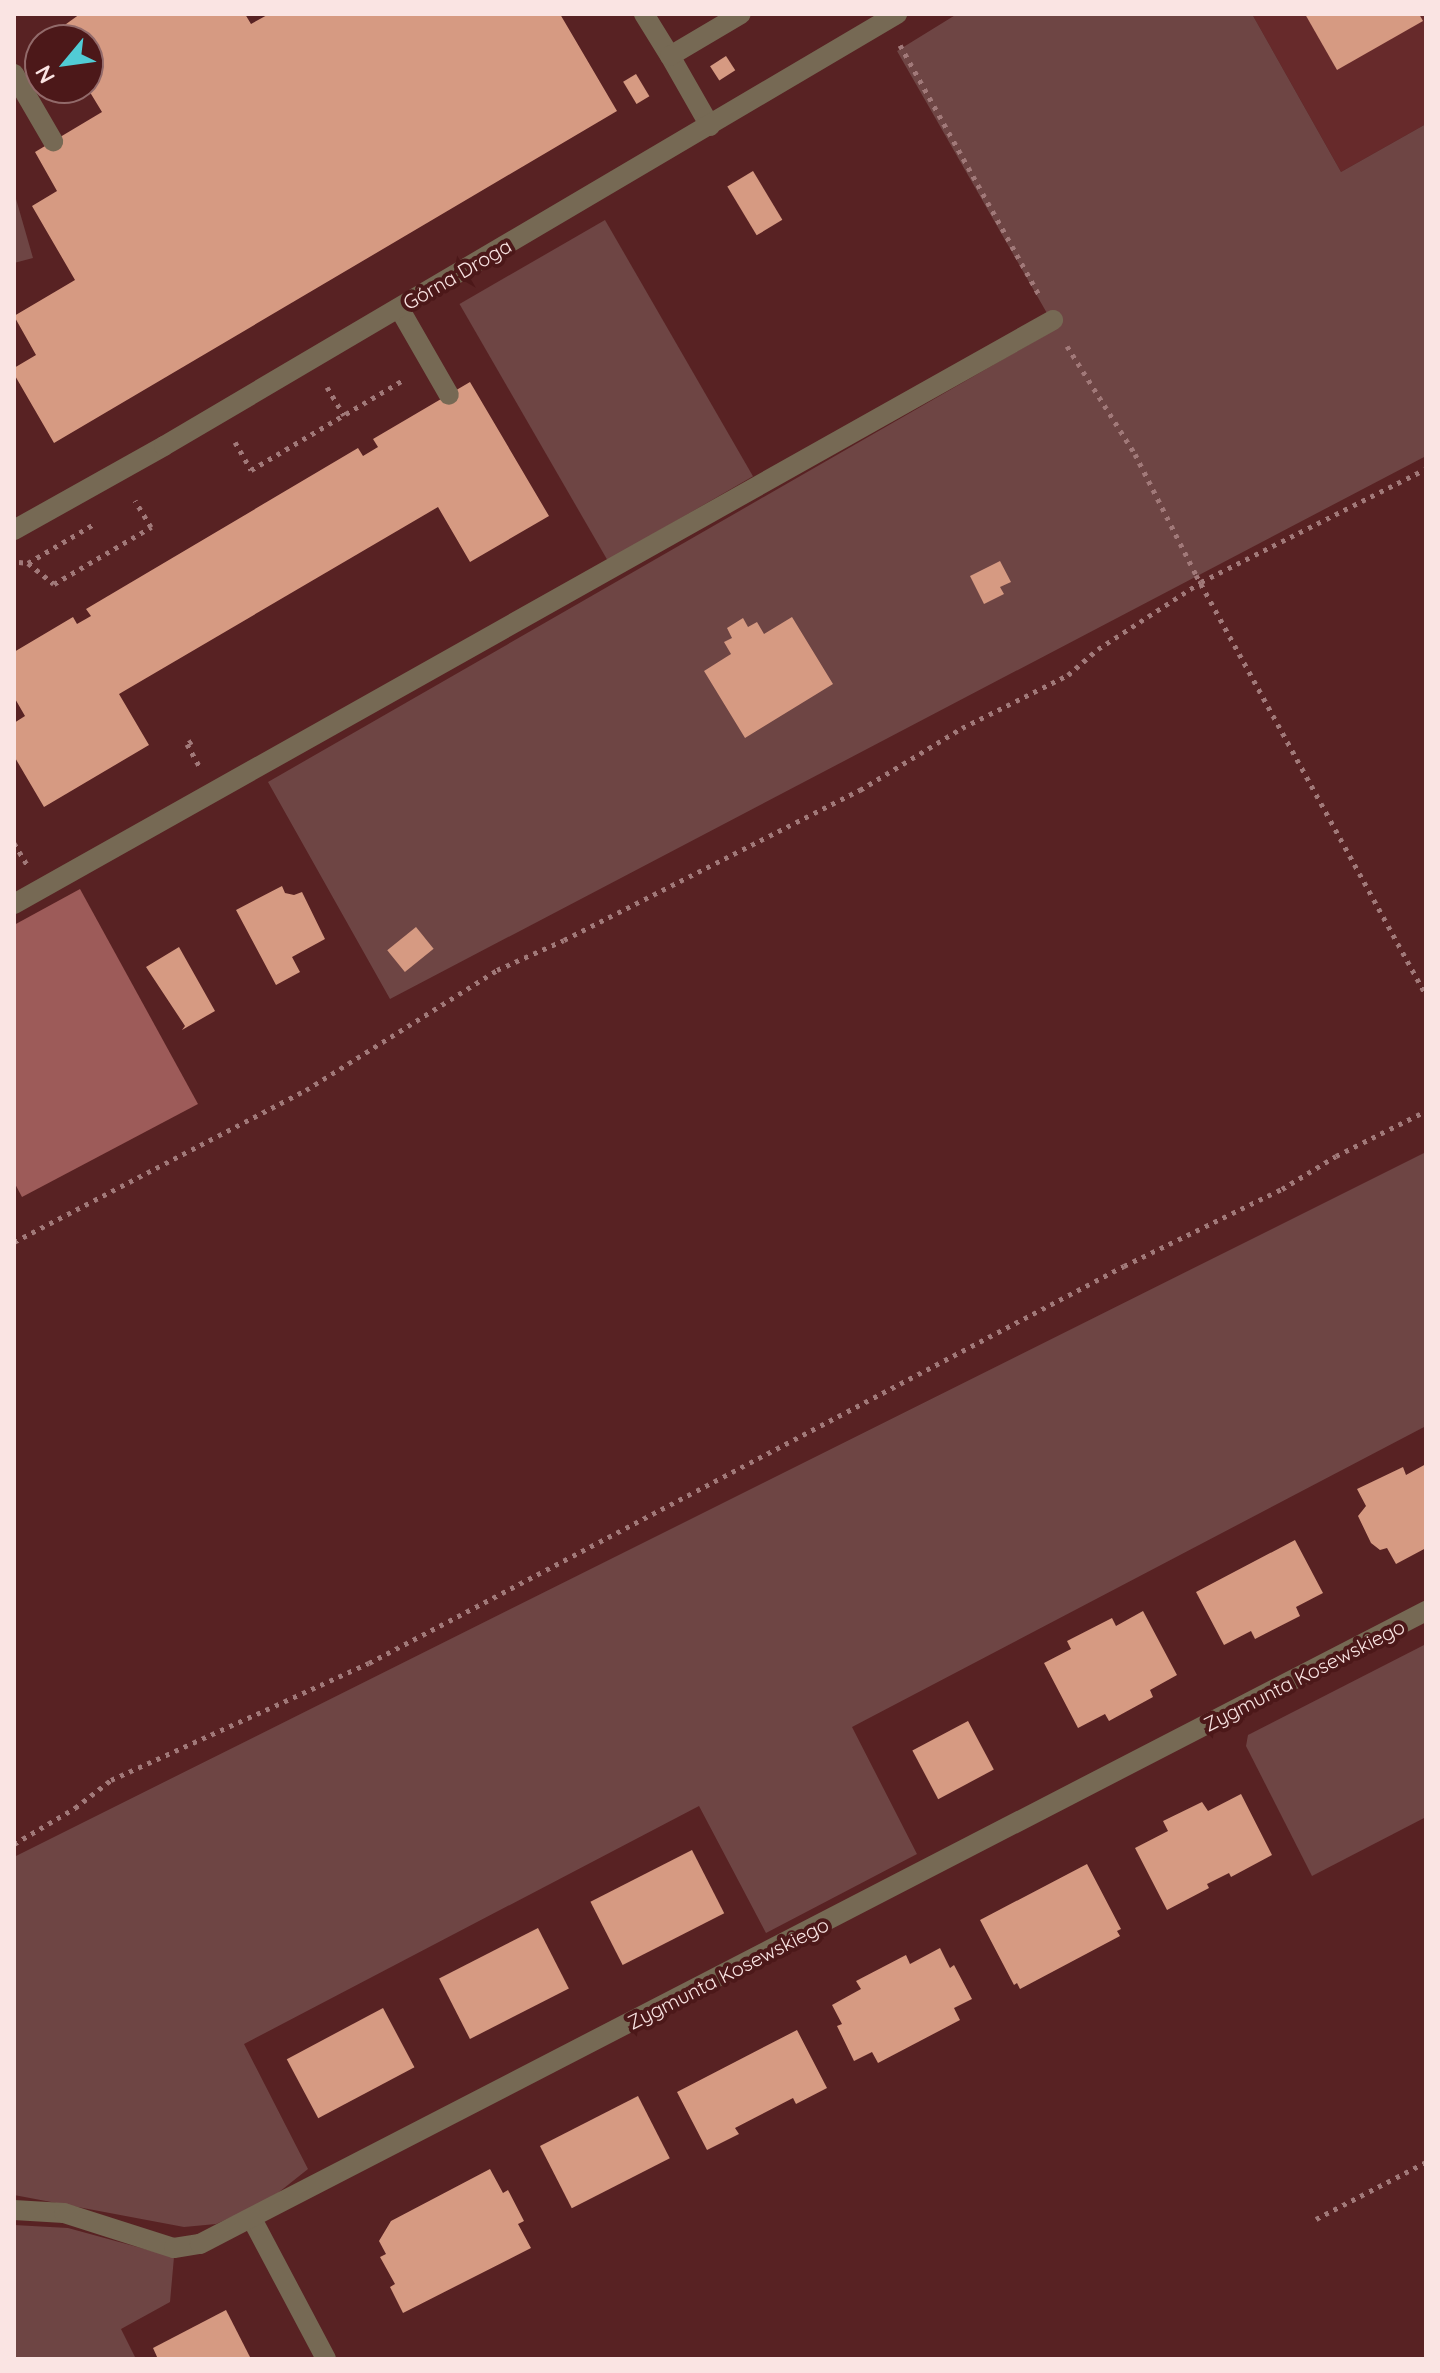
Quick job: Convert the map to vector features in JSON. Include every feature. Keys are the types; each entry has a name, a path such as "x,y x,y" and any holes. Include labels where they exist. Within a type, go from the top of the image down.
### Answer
{"street":[{"path":"644,14 710,126"},
{"path":"670,56 741,14"},
{"name":"Górna Droga","path":"14,530 399,308 892,17"},
{"path":"14,74 53,141"},
{"path":"399,308 449,395"},
{"path":"14,904 1053,320"},
{"name":"Zygmunta Kosewskiego","path":"14,2210 64,2213 174,2248 200,2244 1426,1611"},
{"path":"252,2219 326,2359"}],"path":[{"path":"892,17 1053,320 1135,454 1201,582 1426,995"},
{"path":"235,442 251,470 410,376"},
{"path":"327,387 344,415"},
{"path":"14,1242 306,1090 497,970 564,940 674,881 815,813 962,728 1068,675 1098,649 1201,582 1426,469"},
{"path":"28,563 54,584 151,527 135,500"},
{"path":"14,1844 75,1808 111,1780 382,1656 1137,1259 1282,1189 1336,1156 1426,1111"},
{"path":"1316,2219 1426,2162"}],"shaded area":[{"path":"957,14 1252,14 1341,172 1426,124 1426,456 390,999 268,782 1056,329 897,51"},
{"path":"1252,14 1426,14 1426,124 1341,172"},
{"path":"14,192 33,258 14,263"},
{"path":"605,220 753,476 608,560 460,304"},
{"path":"80,889 198,1104 22,1197 14,1182 14,925"},
{"path":"1426,1152 1426,1426 852,1727 917,1854 766,1933 699,1806 244,2044 308,2169 269,2200 216,2224 184,2227 14,2195 14,1857"},
{"path":"1426,1644 1426,1817 1312,1876 1246,1746 1248,1735"},
{"path":"14,2225 68,2228 174,2257 170,2302 121,2329 136,2359 14,2359"}],"building":[{"path":"80,14 245,14 251,24 269,14 560,14 617,111 54,443 14,374 14,368 36,355 14,316 75,280 32,206 57,191 35,152 102,112 97,104 104,104 104,24 66,24"},
{"path":"1305,14 1419,14 1423,21 1337,70"},
{"path":"726,56 735,70 719,81 710,66"},
{"path":"636,74 649,96 637,104 623,82"},
{"path":"753,171 782,220 757,235 727,186"},
{"path":"470,382 549,516 470,562 438,507 119,694 149,745 44,807 14,756 14,723 25,716 14,697 14,652 73,617 77,624 91,616 86,609 358,448 363,456 378,447 373,439"},
{"path":"1000,561 1011,582 1000,587 1004,594 984,604 970,576"},
{"path":"792,617 833,684 745,738 704,671 731,654 724,642 732,638 727,628 743,618 748,627 757,622 764,634"},
{"path":"282,886 285,893 294,895 302,892 325,939 292,957 300,972 276,985 236,910"},
{"path":"416,927 434,949 405,972 387,950"},
{"path":"179,947 215,1011 182,1030 185,1026 146,967"},
{"path":"1426,1464 1426,1548 1396,1564 1387,1548 1380,1550 1371,1543 1358,1516 1366,1506 1357,1489 1403,1467 1406,1475"},
{"path":"1295,1540 1323,1593 1296,1607 1300,1616 1255,1639 1251,1631 1224,1645 1196,1592"},
{"path":"1143,1611 1177,1675 1150,1690 1153,1697 1109,1721 1105,1714 1078,1728 1044,1663 1071,1649 1067,1641 1112,1618 1116,1626"},
{"path":"968,1721 994,1770 938,1799 912,1751"},
{"path":"1241,1794 1272,1855 1231,1877 1229,1873 1207,1884 1209,1888 1167,1910 1135,1848 1168,1831 1163,1821 1202,1802 1208,1811"},
{"path":"692,1850 724,1913 623,1965 590,1902"},
{"path":"1087,1864 1121,1929 1117,1931 1120,1936 1020,1989 1017,1983 1014,1985 980,1920"},
{"path":"538,1928 569,1989 470,2039 439,1978"},
{"path":"940,1948 950,1968 954,1965 972,1999 954,2008 960,2020 878,2063 872,2052 854,2061 837,2026 842,2024 832,2005 861,1989 856,1981 906,1955 910,1964"},
{"path":"383,2008 414,2067 318,2118 287,2059"},
{"path":"797,2030 827,2088 796,2104 793,2098 735,2128 739,2134 707,2150 677,2092"},
{"path":"638,2096 670,2158 572,2208 540,2146"},
{"path":"490,2169 503,2193 508,2190 524,2221 518,2224 531,2248 403,2313 390,2287 395,2284 380,2257 386,2254 379,2241 391,2221"},
{"path":"226,2310 251,2359 158,2359 153,2348"}]}
